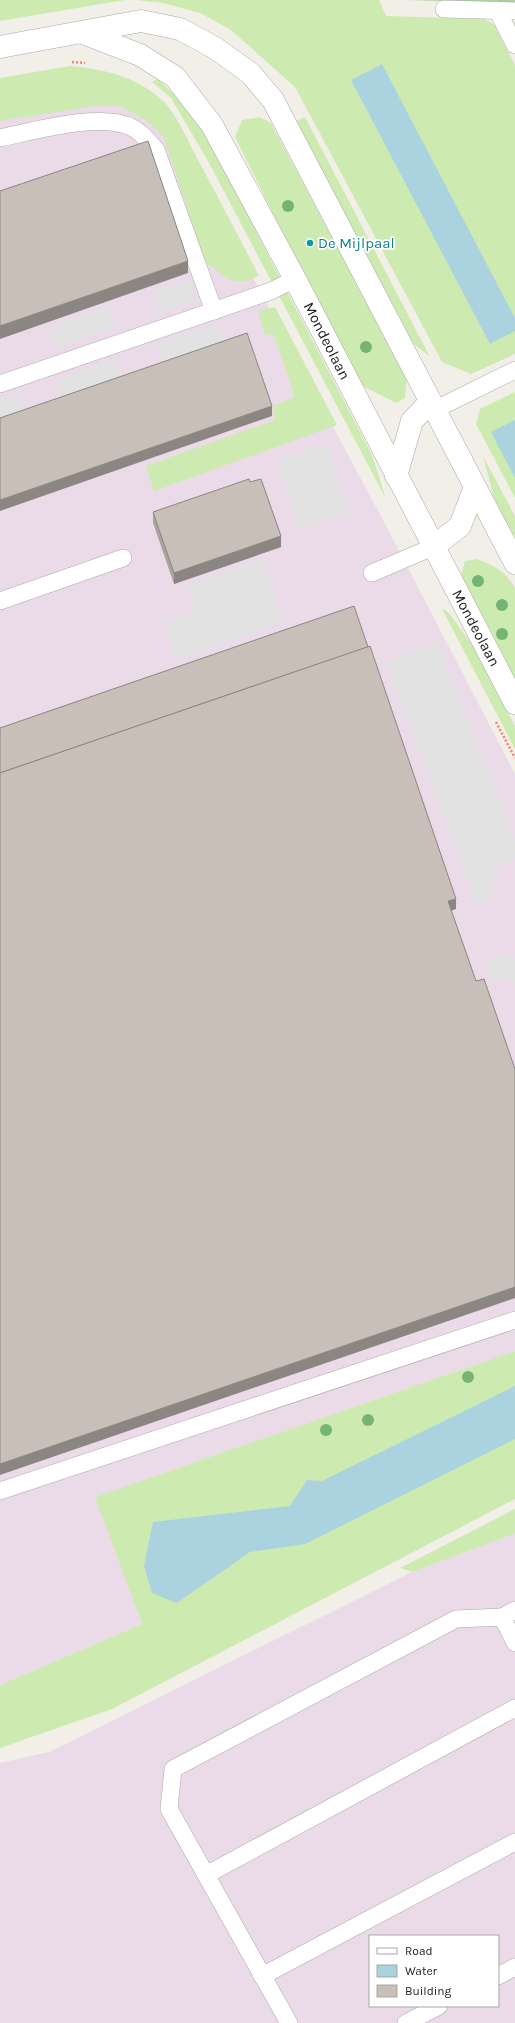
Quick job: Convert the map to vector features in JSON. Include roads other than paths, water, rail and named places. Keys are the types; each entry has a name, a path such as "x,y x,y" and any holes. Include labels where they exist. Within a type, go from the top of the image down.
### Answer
{"street":[{"path":"0,47 141,21 180,29 215,48 250,73 273,100 515,563"},
{"name":"Mondeolaan","path":"82,33 140,55 175,77 212,125 295,279 515,703"},
{"path":"396,476 412,421 432,406"},
{"path":"433,547 460,526 475,487"}],"lane":[{"path":"444,9 515,11"},
{"path":"497,10 515,45"},
{"path":"0,138 97,120 116,122 131,127 144,136 156,150 214,311"},
{"path":"0,384 271,291 295,279"},
{"path":"432,406 515,370"},
{"path":"372,572 433,547"},
{"path":"0,601 123,558"},
{"path":"0,1491 515,1320"},
{"path":"289,2023 169,1810 173,1769 456,1619 509,1614 515,1643"},
{"path":"206,1875 515,1708"},
{"path":"262,1976 515,1842"},
{"path":"499,1975 515,1967"},
{"path":"406,2023 437,2007"}],"water":[{"path":"382,64 515,318 515,331 490,344 351,80"},
{"path":"515,420 515,478 491,432"},
{"path":"515,1386 515,1439 305,1544 250,1552 177,1603 152,1593 144,1566 153,1522 290,1506 307,1480 322,1481"}],"place":[{"name":"De Mijlpaal","path":"310,243"}]}
